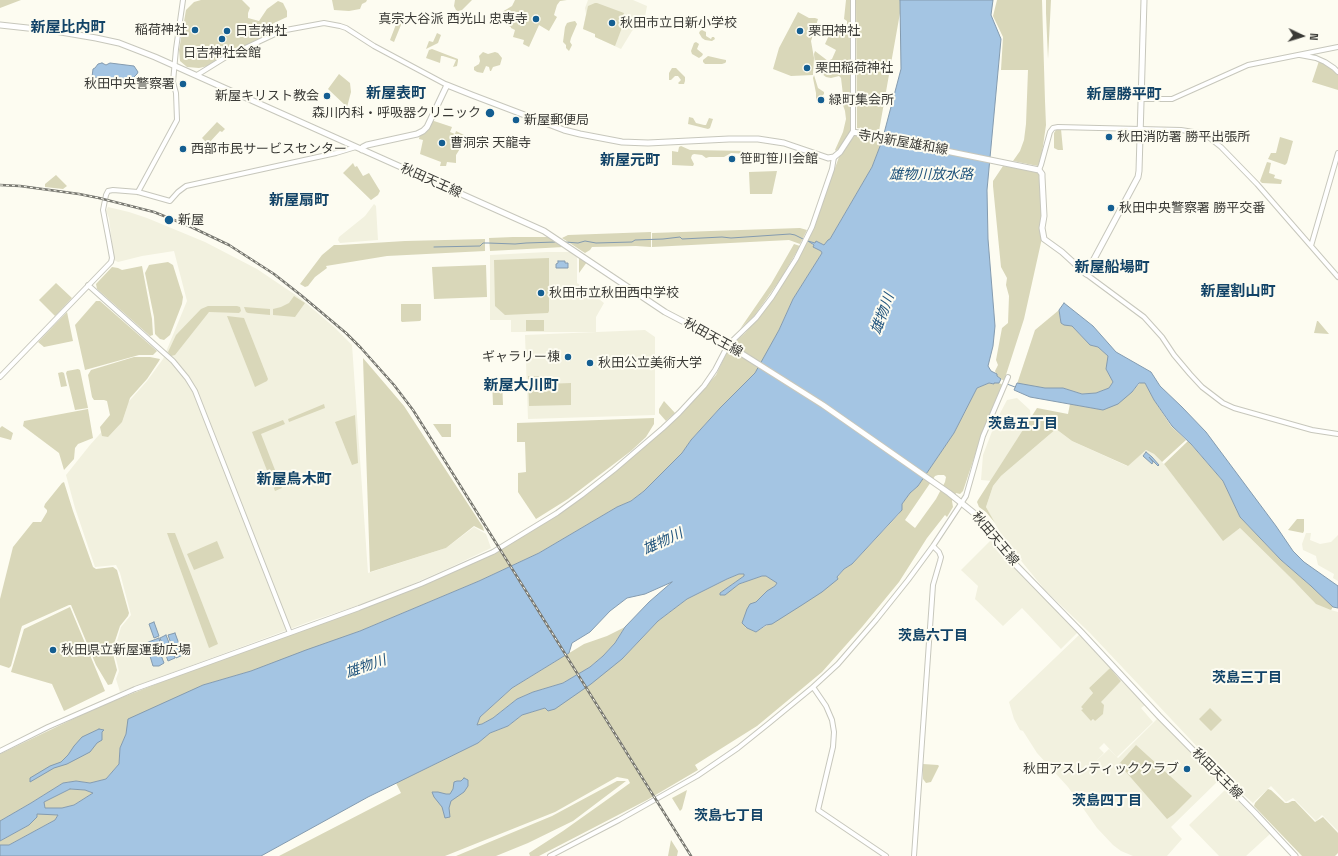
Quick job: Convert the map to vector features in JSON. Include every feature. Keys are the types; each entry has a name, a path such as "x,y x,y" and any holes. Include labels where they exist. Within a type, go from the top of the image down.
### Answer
{"main road":[{"path":"1037,169 1042,177 1044,216 1042,228 1044,239 1062,252 1086,274 1138,177 1140,166 1144,0"},
{"name":"秋田天王線","path":"0,25 55,31 119,43 197,75 544,231 665,312 728,345 823,405 949,493 980,518 1010,558 1081,632 1108,663 1295,856"},
{"path":"362,150 363,147 367,145 417,134 423,131 427,127 447,84 551,125 594,137 622,142 648,143 729,139 758,140 784,143 828,158 834,157"},
{"name":"寺内新屋雄和線","path":"834,157 840,152 856,132 1037,169"}],"street":[{"path":"138,192 177,120 176,93 173,82 183,0"},
{"path":"853,0 856,132"},
{"path":"197,75 226,57 286,30 324,24 346,28 378,48 447,84"},
{"path":"1142,100 1172,99 1240,68 1265,61 1338,47"},
{"path":"1298,55 1316,58 1331,65 1338,72"},
{"path":"1037,169 1041,165 1050,132 1053,128 1058,127 1188,131 1207,136 1216,142 1258,184 1338,277"},
{"path":"0,377 110,263 112,258 103,210 108,192 113,190 138,192 170,202 186,186 336,153 356,147"},
{"path":"1310,246 1338,153"},
{"path":"0,751 48,727 135,689 373,603 420,584 493,552 557,513 614,470 663,428 704,386 715,370 728,345 756,318 774,295 796,259 812,226 832,169 834,157"},
{"path":"1086,274 1144,317 1162,337 1174,355 1190,374 1202,387 1222,403 1234,408 1312,430 1338,434"},
{"path":"88,285 173,361 187,378 195,391 290,633"},
{"path":"550,856 619,820 697,776 738,748 813,687 859,641 908,580 933,546 966,496 984,436 1008,377"},
{"path":"914,856 933,585 941,557 939,552 933,546"},
{"path":"813,687 826,706 832,720 834,732 833,746 818,810 886,856"}],"shaded area":[{"path":"0,0 21,0 0,8"},
{"path":"201,0 242,0 250,8 248,18 259,21 267,9 278,1 283,3 287,11 287,17 267,28 264,37 223,56 208,66 199,68 187,67 180,61 179,50 186,10 194,2"},
{"path":"332,0 367,0 362,4 360,9 349,11 334,10"},
{"path":"455,0 472,0 462,10 458,11 454,6"},
{"path":"515,0 567,0 560,1 557,5 554,15 557,17 549,31 539,25 529,47 523,44 524,40 513,37 515,30 502,19 497,17 497,15 512,6"},
{"name":"秋田市立日新小学校","path":"588,0 633,0 647,6 645,17 632,31 621,49 595,37 595,34 583,29 586,14 585,8"},
{"path":"846,0 851,0 851,132 844,143 836,151 835,150 843,132 846,119 842,102 843,95 841,78 839,76 831,78 826,77 818,71 815,65 814,54 815,51 828,61 832,59 836,50 825,44 830,33 842,35 847,31 847,21 844,19"},
{"path":"856,0 900,0 900,13 879,131 857,128"},
{"path":"997,0 1042,0 1046,125 1041,160 1038,166 1013,161 1020,151 1024,140 1028,70 1001,70 1003,37 993,16"},
{"path":"1046,0 1051,0 1048,59 1046,13"},
{"path":"595,3 624,13 623,16 626,17 615,46 595,37 595,34 583,29 588,6"},
{"path":"798,12 809,18 818,19 811,41 814,58 813,75 791,76 773,69 779,48"},
{"path":"397,19 403,20 394,42 390,40"},
{"path":"575,21 577,24 571,38 570,42 572,45 569,51 563,42 565,27 567,23"},
{"path":"702,30 706,32 706,36 711,39 714,37 715,39 712,41 702,38 699,33"},
{"path":"437,33 441,35 438,43 426,49 429,41 433,42"},
{"path":"696,42 699,44 697,49 703,54 699,58 692,54 691,51 694,43"},
{"path":"432,49 458,59 457,66 453,67 456,60 443,56 441,56 440,63 426,58 429,50"},
{"path":"483,52 488,54 495,52 498,53 502,58 500,65 493,67 491,71 489,67 486,66 483,73 474,70 474,67 479,64 479,56"},
{"path":"708,56 726,60 726,62 722,64 705,64 703,60"},
{"path":"1319,61 1327,65 1338,75 1338,90 1312,82"},
{"path":"672,68 676,68 685,77 684,84 678,83 681,80 678,76 675,76 669,80 669,73"},
{"path":"339,74 350,83 351,92 347,107 328,89"},
{"path":"814,75 818,88 824,92 824,94 821,97 818,97 816,101 813,78"},
{"path":"689,117 693,118 696,123 704,125 706,125 709,118 713,119 710,128 708,129 688,124"},
{"path":"431,120 452,127 450,132 455,134 456,131 464,135 462,139 464,140 463,144 456,155 456,163 447,162 446,166 440,166 441,162 420,154 423,140 419,139 420,134"},
{"path":"217,122 225,129 222,132 220,131 208,144 202,138"},
{"path":"1061,129 1063,150 1058,150 1054,148 1054,133 1056,130"},
{"path":"855,135 882,141 872,167 830,239 824,245 816,241 815,243 809,241 814,246 813,247 822,253 793,299 763,360 755,373 720,408 691,440 682,453 644,491 631,501 617,507 539,553 479,581 360,631 251,671 203,685 126,734 120,748 119,764 106,779 90,783 76,781 63,783 0,821 0,754 98,707 174,677 399,595 494,553 537,528 620,468 676,419 716,375 727,352 732,350 736,353 739,347 736,343 737,340 759,316 813,228 839,157"},
{"path":"1280,137 1293,141 1287,163 1285,165 1268,159 1271,153 1276,153"},
{"path":"681,146 690,150 749,151 757,155 756,158 754,158 747,154 731,153 724,157 706,158 702,155 694,154 691,158 694,164 693,166 672,165 672,151 678,152 679,147"},
{"path":"1267,162 1271,163 1269,173 1275,175 1274,178 1282,180 1281,184 1262,183 1260,181"},
{"path":"353,163 355,167 357,166 363,176 369,173 380,191 378,195 371,200 343,173"},
{"path":"1003,166 1037,171 1039,174 1042,217 1040,230 1042,238 1024,319 1004,381 997,376 995,371 998,365 996,360 1002,328 1008,323 1009,296 1006,285 1007,278 1001,267 993,186 993,181"},
{"path":"777,171 772,194 750,194 749,172"},
{"path":"56,175 67,186 63,189 45,187 45,184"},
{"path":"374,204 376,206 378,240 340,243 338,240 339,237 365,216"},
{"path":"108,207 147,218 205,242 257,269 300,298 334,327 352,345 368,573 446,548 474,527 486,534 491,548 381,598 314,620 120,692 116,679 119,671 114,651 121,627 131,615 120,573 116,565 95,567 75,508 66,475 90,445 147,381 163,359 187,301 174,251 142,256 118,262 114,260 109,218 106,211"},
{"path":"800,228 807,230 800,244 789,240 652,247 652,233"},
{"path":"651,232 651,247 592,247 585,253 562,238 568,235"},
{"path":"549,237 564,247 490,251 489,238"},
{"path":"485,239 485,251 387,256 326,266 327,268 315,277 308,286 305,287 300,284 322,255 334,245"},
{"path":"794,244 800,246 782,277 755,315 740,329 771,284"},
{"name":"秋田市立秋田西中学校","path":"570,252 577,256 577,283 604,303 596,317 596,332 511,332 511,320 490,320 490,255"},
{"path":"579,256 587,262 579,273"},
{"path":"549,258 548,313 505,315 495,306 494,260"},
{"path":"168,262 173,265 183,297 182,304 170,335 164,340 160,339 155,334 154,317 145,273 149,265"},
{"path":"486,265 487,297 434,299 432,267"},
{"path":"142,266 152,319 153,335 150,336 97,289 96,284 112,267 122,270"},
{"path":"56,283 72,298 55,316 39,300"},
{"path":"294,296 305,303 295,317 273,315 273,309 289,303"},
{"path":"96,301 100,301 157,351 153,355 139,355 85,370 75,325"},
{"path":"401,304 421,304 421,320 402,322"},
{"path":"208,306 237,306 240,307 241,311 239,313 209,312 175,355 171,356 168,352 176,335 201,309"},
{"path":"244,307 270,309 270,315 248,313"},
{"path":"1059,310 1061,323 1072,326 1090,345 1098,347 1109,356 1106,369 1113,382 1109,388 1096,393 1082,394 1063,388 1045,388 1017,384 1035,330"},
{"path":"67,312 73,341 44,347 38,342"},
{"path":"227,316 244,318 268,379 255,387"},
{"path":"526,320 544,320 544,331 526,331"},
{"path":"1318,321 1329,334 1314,333"},
{"name":"秋田公立美術大学","path":"645,330 655,337 655,415 528,419 525,335"},
{"path":"134,357 150,357 160,359 147,379 130,398 122,422 108,437 102,436 100,427 110,415 107,401 94,400 92,397 88,375 91,370"},
{"path":"363,358 404,406 483,527 484,531 474,526 446,548 370,572"},
{"path":"80,370 88,408 75,410 66,373 67,371"},
{"path":"58,373 64,373 67,386 61,387"},
{"path":"528,376 545,376 545,384 571,383 571,405 529,406"},
{"path":"492,379 502,379 503,405 493,405"},
{"path":"989,383 999,383 1003,385 978,446 963,491 960,494 956,493 952,501 953,507 947,517 945,515 927,538 899,582 822,672 757,726 695,765 698,770 647,800 539,856 530,856 529,853 563,831 630,783 628,779 617,777 555,812 445,856 279,856 401,793 396,783 478,743 490,733 508,726 522,715 545,708 622,659 658,621 687,599 727,579 739,574 744,574 744,576 720,593 720,595 739,584 762,576 766,576 777,583 756,602 750,605 745,627 756,632 769,624 837,578 844,569 852,564 899,514 902,504 910,493 918,486 954,433 977,388","holes":["944,475 946,477 945,482 936,499 915,528 905,520 935,476"]},
{"path":"1140,383 1145,383 1171,426 1186,440 1162,462 1154,454 1146,450 1128,466 1072,441 1056,429 1001,476 993,486 986,507 995,523 986,512 979,507 977,502 978,500 1037,408 1068,414 1070,404 1103,410 1132,392"},
{"path":"1017,398 1030,410 1031,419 992,481 981,480 983,455 996,421 1007,400"},
{"path":"664,401 675,413 666,421 659,413 659,409"},
{"path":"324,404 325,408 289,422 288,419"},
{"path":"88,409 93,438 78,444 75,448 74,459 64,470 59,453 23,426 24,421"},
{"path":"355,415 358,463 352,465 335,422"},
{"path":"654,418 654,424 646,437 631,451 568,499 536,519 518,492 518,473 526,472 525,442 517,442 517,423"},
{"path":"283,420 285,424 261,434 282,488 275,491 252,432"},
{"path":"433,424 451,424 451,437 442,437"},
{"path":"2,426 13,433 11,440 0,437 0,428"},
{"path":"1056,429 1072,441 1127,466 1146,450 1154,454 1164,464 1223,540 1240,528 1295,582 1331,610 1338,612 1338,831 1322,815 1316,821 1293,798 1286,802 1271,786 1253,803 1237,789 1090,633 1045,590 1004,540 986,507 993,486 1001,476"},
{"path":"1188,441 1223,481 1240,517 1281,560 1333,607 1331,610 1316,604 1240,528 1223,541 1164,464"},
{"path":"64,482 93,567 96,569 113,567 117,570 129,613 120,626 113,647 117,670 112,684 108,685 96,665 71,605 22,626 11,666 9,668 0,665 0,599 13,547 33,522 41,522 47,512 44,507 45,504"},
{"path":"1297,519 1304,519 1303,533 1288,530"},
{"path":"167,533 175,533 218,644 209,648"},
{"path":"1306,533 1311,533 1310,540 1320,544 1331,542 1338,535 1338,581 1333,578 1334,574 1318,565 1316,556 1303,550 1302,544"},
{"path":"991,540 1078,632 1061,649 1022,608 1003,626 975,599 978,586 961,570"},
{"path":"217,541 224,558 194,570 187,554"},
{"name":"秋田県立新屋運動広場","path":"70,607 105,691 64,711 52,684 11,672 24,629"},
{"path":"625,627 615,643 590,667 563,683 533,692 517,699 493,718 482,724 476,725 480,717 512,688 584,644 607,636"},
{"path":"1079,635 1110,668 1089,688 1093,693 1081,707 1083,709 1081,710 1092,721 1093,719 1095,721 1100,702 1121,681 1133,691 1145,705 1141,708 1153,722 1117,757 1118,758 1158,718 1219,780 1171,827 1182,839 1167,856 1133,856 1121,851 1113,845 1097,828 1068,787 1037,753 1014,719 1009,702","holes":["1104,743 1117,757 1109,749 1094,763 1104,753 1099,748"]},
{"path":"1110,668 1121,681 1101,702 1104,705 1103,714 1095,721 1093,719 1091,721 1081,710 1083,709 1081,707 1093,693 1089,688"},
{"path":"1210,708 1222,720 1211,731 1199,719"},
{"path":"1136,745 1192,796 1167,819 1119,764"},
{"path":"923,764 939,766 931,782 926,783 923,779"},
{"path":"617,781 626,781 573,821 528,843 496,856 456,856 552,816"},
{"path":"70,789 85,790 93,793 74,805 62,808 45,808 44,802"},
{"path":"1226,789 1270,834 1246,856 1219,856 1189,825"},
{"path":"1268,789 1285,803 1295,801 1315,822 1323,817 1338,833 1338,853 1335,856 1302,856 1254,806"},
{"path":"687,790 682,809 680,811 672,798"},
{"path":"45,813 58,815 55,820 9,845 0,845 0,841 29,825 37,814"},
{"path":"671,840 678,851 677,856 668,856"}],"water":[{"path":"900,0 993,0 991,15 1001,39 987,190 988,239 995,326 993,346 988,366 991,371 997,374 997,376 1001,379 999,383 989,383 977,388 954,433 918,486 910,493 902,504 902,510 852,564 844,569 837,577 838,579 802,605 756,632 747,628 742,623 747,609 750,604 756,602 777,583 766,576 762,576 739,584 725,595 720,595 720,593 744,576 744,574 739,574 727,579 687,599 658,621 622,659 591,684 555,709 548,711 545,708 522,715 508,726 490,733 478,743 368,797 261,856 0,856 0,845 9,845 55,820 58,815 37,814 37,817 29,825 0,841 0,821 63,783 76,781 90,783 106,779 119,764 120,748 126,734 128,719 203,685 251,671 360,631 479,581 539,553 617,507 631,501 644,491 682,453 691,440 720,408 755,373 779,330 793,299 822,253 813,247 814,245 808,241 815,243 816,241 824,245 830,239 872,167 882,141 901,69","holes":["672,582 649,602 625,627 615,643 590,667 563,683 533,692 517,699 493,718 477,725 480,717 512,688 569,653 572,643 590,632 610,611 627,598 645,594","70,789 85,790 93,793 74,805 62,808 45,808 44,802"]},
{"path":"102,63 106,65 110,63 134,66 138,72 128,82 92,77 93,69 98,64"},
{"path":"558,261 565,261 565,263 568,263 568,268 556,268"},
{"path":"1064,303 1093,326 1116,352 1151,372 1160,386 1206,432 1293,551 1304,562 1338,586 1338,608 1333,607 1281,560 1240,517 1223,481 1191,444 1172,426 1154,400 1145,383 1139,383 1132,392 1118,404 1103,410 1030,397 1014,390 1017,383 1045,388 1063,388 1082,394 1096,393 1109,388 1113,382 1106,369 1108,356 1098,347 1090,345 1072,326 1061,323 1059,310"},
{"path":"1146,452 1159,465 1158,466 1149,457 1153,462 1152,464 1143,456"},
{"path":"154,622 159,636 154,638 149,624"},
{"path":"175,633 183,655 176,658 168,635"},
{"path":"166,635 175,658 168,661 160,638"},
{"path":"159,638 159,650 164,663 159,666 153,666 146,643"},
{"path":"99,729 104,730 102,732 102,740 97,743 90,752 67,764 54,768 30,782 30,778 50,766 61,762 82,737"},
{"path":"464,778 468,780 468,786 464,792 451,801 449,808 450,817 445,818 442,807 432,792 450,794 453,789 454,782 461,781"}],"waterway":[{"path":"565,242 632,242 635,240 680,237 682,239 731,238 790,234 803,239"},
{"path":"434,247 480,246 483,243 515,244 556,242"},
{"path":"1007,384 1015,387"}],"railway":[{"path":"0,185 20,186 99,198 154,212 189,226 229,245 274,274 346,333 394,385 413,410 691,856"}],"place":[{"name":"真宗大谷派 西光山 忠専寺","path":"536,19"},
{"name":"秋田市立日新小学校","path":"612,23"},
{"name":"稲荷神社","path":"195,30"},
{"name":"日吉神社","path":"227,31"},
{"name":"栗田神社","path":"800,31"},
{"name":"日吉神社会館","path":"222,39"},
{"name":"栗田稲荷神社","path":"807,68"},
{"name":"秋田中央警察署","path":"183,84"},
{"name":"新屋キリスト教会","path":"327,96"},
{"name":"緑町集会所","path":"821,100"},
{"name":"森川内科・呼吸器クリニック","path":"490,113"},
{"name":"新屋郵便局","path":"516,120"},
{"name":"秋田消防署 勝平出張所","path":"1109,137"},
{"name":"曹洞宗 天龍寺","path":"442,143"},
{"name":"西部市民サービスセンター","path":"183,149"},
{"name":"笹町笹川会館","path":"732,159"},
{"name":"秋田中央警察署 勝平交番","path":"1111,208"},
{"name":"新屋","path":"169,220"},
{"name":"秋田市立秋田西中学校","path":"541,293"},
{"name":"ギャラリー棟","path":"568,357"},
{"name":"秋田公立美術大学","path":"590,363"},
{"name":"秋田県立新屋運動広場","path":"53,650"},
{"name":"秋田アスレティッククラブ","path":"1187,769"}],"district":[{"name":"新屋比内町","path":"68,28"},
{"name":"新屋表町","path":"396,94"},
{"name":"新屋勝平町","path":"1124,95"},
{"name":"新屋元町","path":"630,161"},
{"name":"新屋扇町","path":"299,201"},
{"name":"新屋船場町","path":"1112,268"},
{"name":"新屋割山町","path":"1238,292"},
{"name":"新屋大川町","path":"521,386"},
{"name":"茨島五丁目","path":"1023,424"},
{"name":"新屋鳥木町","path":"294,480"},
{"name":"茨島六丁目","path":"933,636"},
{"name":"茨島三丁目","path":"1247,678"},
{"name":"茨島四丁目","path":"1107,801"},
{"name":"茨島七丁目","path":"729,816"}],"water label":[{"name":"雄物川放水路","path":"931,175"},
{"name":"雄物川","path":"883,314"},
{"name":"雄物川","path":"663,542"},
{"name":"雄物川","path":"366,667"}]}
